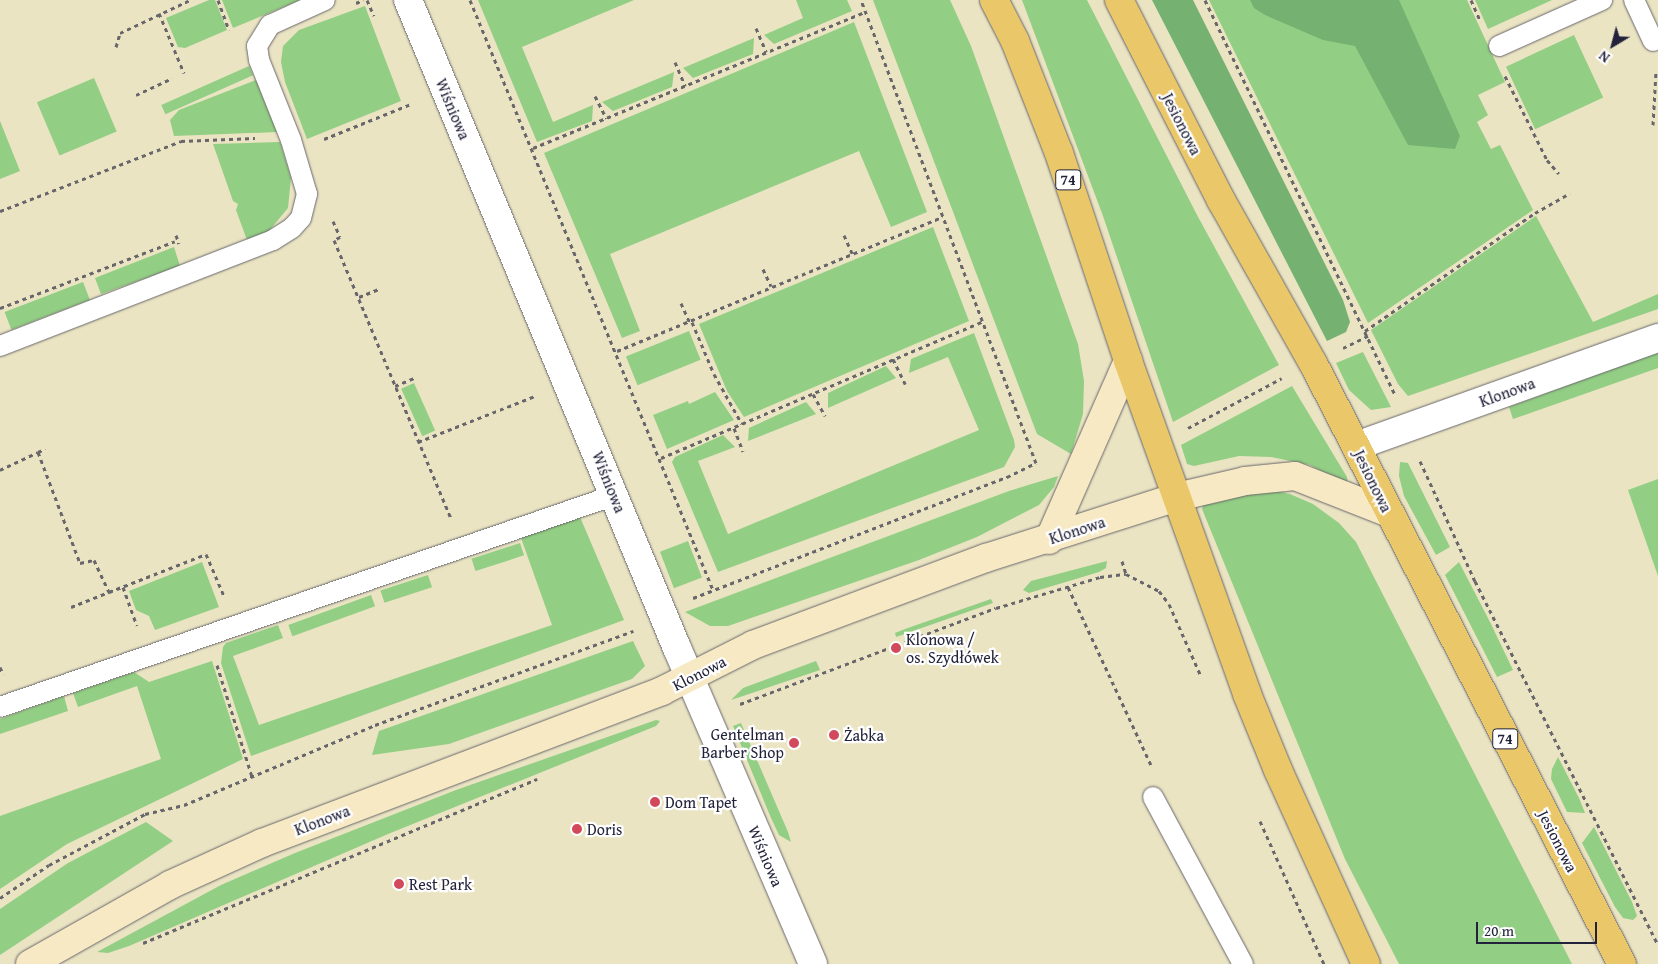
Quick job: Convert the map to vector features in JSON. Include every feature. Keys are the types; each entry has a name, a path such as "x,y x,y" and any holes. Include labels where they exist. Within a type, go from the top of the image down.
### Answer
{"main road":[{"name":"74","path":"994,0 1015,41 1059,153 1128,361 1278,770 1366,964"},
{"name":"Jesionowa","path":"1119,0 1221,200 1279,300 1356,446 1622,964"}],"street":[{"name":"Wiśniowa","path":"408,0 690,679 812,964"},
{"name":"Klonowa","path":"1356,446 1658,338"},
{"path":"1049,540 1128,361"},
{"name":"Klonowa","path":"30,964 170,885 262,843 690,679 753,644 986,558 1049,540 1178,497 1245,481 1295,476 1389,513"}],"lane":[{"path":"0,346 273,240 292,228 301,218 307,194 291,140 258,60 257,46 270,25 326,0"},
{"path":"1500,46 1602,0"},
{"path":"1634,0 1653,41"},
{"path":"0,707 615,495"},
{"path":"1153,797 1243,964"}],"path":[{"path":"116,47 120,33 190,0"},
{"path":"218,0 230,33"},
{"path":"470,0 617,351 713,590"},
{"path":"691,599 1006,477 1036,462 861,0"},
{"path":"1205,0 1399,402"},
{"path":"1471,0 1482,25"},
{"path":"349,6 366,1"},
{"path":"533,148 865,12"},
{"path":"159,13 184,73"},
{"path":"756,28 766,52"},
{"path":"675,62 685,86"},
{"path":"1653,125 1656,65"},
{"path":"1501,66 1529,127 1547,160 1559,174"},
{"path":"136,95 172,78"},
{"path":"595,96 606,118"},
{"path":"314,143 411,104"},
{"path":"0,212 181,141 258,138"},
{"path":"1365,331 1535,213 1570,194"},
{"path":"330,213 340,237 334,240 462,548"},
{"path":"617,351 942,217"},
{"path":"844,235 852,254"},
{"path":"763,269 771,287"},
{"path":"358,297 379,289"},
{"path":"682,303 714,374 742,424"},
{"path":"661,458 982,322"},
{"path":"1338,350 1368,336"},
{"path":"893,359 904,384"},
{"path":"1185,430 1289,374"},
{"path":"395,386 416,377"},
{"path":"813,394 824,416"},
{"path":"418,442 535,396"},
{"path":"734,428 743,451"},
{"path":"0,470 45,449"},
{"path":"38,452 80,564 94,560 109,592"},
{"path":"1416,453 1475,581 1658,946"},
{"path":"71,607 206,554 218,580"},
{"path":"739,708 745,700 996,608 1068,587 1126,574 1122,561"},
{"path":"1068,587 1153,770 1153,797"},
{"path":"0,898 49,865 146,814 184,805 375,725 518,672 636,630 639,638"},
{"path":"208,636 252,776"},
{"path":"135,947 546,775"}],"green space":[{"path":"209,0 215,0 227,30 185,48 178,47 166,18"},
{"path":"222,0 300,0 233,28"},
{"path":"478,0 634,0 522,47 553,122 593,105 592,121 537,142"},
{"path":"796,0 847,0 852,11 774,44 764,35 803,18"},
{"path":"873,0 950,0 971,46 1078,344 1084,381 1083,414 1071,454 1037,434"},
{"path":"1022,0 1087,0 1197,215 1279,365 1173,422 1103,216"},
{"path":"1152,0 1193,0 1343,300 1350,322 1346,332 1327,341"},
{"path":"1209,0 1467,0 1505,82 1478,95 1488,115 1477,122 1491,149 1500,145 1533,210 1368,323"},
{"path":"1250,0 1399,0 1460,136 1455,149 1408,145 1355,46 1323,40 1265,15 1254,8"},
{"path":"1475,0 1552,0 1488,29"},
{"path":"365,6 401,101 307,139 285,82 281,62 283,46 299,30"},
{"path":"854,22 927,212 891,227 859,151 610,254 640,331 622,338 544,153"},
{"path":"1574,35 1603,98 1535,129 1506,67"},
{"path":"754,38 753,54 693,78 683,68"},
{"path":"249,66 253,75 165,114 161,105"},
{"path":"674,72 672,87 613,111 602,102"},
{"path":"94,78 117,131 60,156 37,102"},
{"path":"256,80 277,132 174,136 170,120 179,110"},
{"path":"0,121 20,171 0,179"},
{"path":"280,142 291,178 288,208 268,232 247,240 236,210 238,204 233,201 213,144"},
{"path":"1536,216 1593,322 1658,294 1658,309 1408,396 1398,384 1371,330"},
{"path":"933,227 969,321 744,417 727,391 699,324"},
{"path":"174,247 180,266 101,294 95,278"},
{"path":"83,282 90,300 11,330 5,312"},
{"path":"689,331 701,360 638,385 626,356"},
{"path":"974,333 1014,440 1015,447 1004,467 718,572 672,462 675,457 723,435 735,447 698,461 728,534 979,430 948,357 909,373 911,359"},
{"path":"1363,352 1391,407 1371,410 1349,390 1336,363"},
{"path":"1658,352 1658,368 1513,419 1509,407"},
{"path":"886,366 896,378 828,408 828,393"},
{"path":"414,383 435,431 422,436 401,389"},
{"path":"1292,386 1347,477 1348,486 1310,465 1271,457 1239,456 1194,466 1187,464 1181,445"},
{"path":"715,392 734,420 667,449 653,415 688,401 689,404"},
{"path":"806,402 816,414 748,441 749,428"},
{"path":"1400,462 1408,463 1450,547 1436,555 1404,496 1399,476"},
{"path":"1058,476 1054,487 1039,505 977,537 919,560 728,626 710,626 685,612 1009,491"},
{"path":"1658,479 1658,576 1628,490"},
{"path":"1262,488 1290,494 1313,504 1339,523 1356,542 1572,964 1399,964 1345,859 1202,509 1204,501"},
{"path":"580,517 624,620 251,756 221,663 223,647 226,643 278,625 283,638 233,656 259,725 552,625 521,538"},
{"path":"688,541 702,577 674,588 660,552"},
{"path":"520,543 524,555 476,571 471,559"},
{"path":"1107,561 1106,568 1099,572 1029,593 1023,590 1031,581"},
{"path":"202,562 219,607 155,630 149,616 136,610 129,591"},
{"path":"1459,562 1513,670 1497,677 1445,575"},
{"path":"428,575 432,587 384,603 380,590"},
{"path":"371,595 375,606 292,636 288,625"},
{"path":"991,599 993,603 896,637 895,633 905,629"},
{"path":"633,641 645,666 632,679 449,744 372,755 379,731"},
{"path":"212,661 243,759 67,844 0,889 0,816 161,759 137,686 78,707 73,693 134,672 149,682"},
{"path":"816,661 820,670 731,700 743,688"},
{"path":"64,696 68,711 0,734 0,719"},
{"path":"656,720 660,721 656,726 388,834 129,946 108,953 97,952 221,885 295,853 456,790"},
{"path":"741,723 791,842 779,835 771,818 733,726"},
{"path":"1558,757 1585,813 1567,812 1551,779 1552,769"},
{"path":"146,822 173,841 0,955 0,909 68,863"},
{"path":"1594,827 1632,902 1637,916 1633,920 1623,918 1615,907 1582,843"}],"place":[{"name":"Klonowa / os. Szydłówek","path":"896,648"},
{"name":"Żabka","path":"834,735"},
{"name":"Gentelman Barber Shop","path":"794,743"},
{"name":"Dom Tapet","path":"655,802"},
{"name":"Doris","path":"577,829"},
{"name":"Rest Park","path":"399,884"}]}
